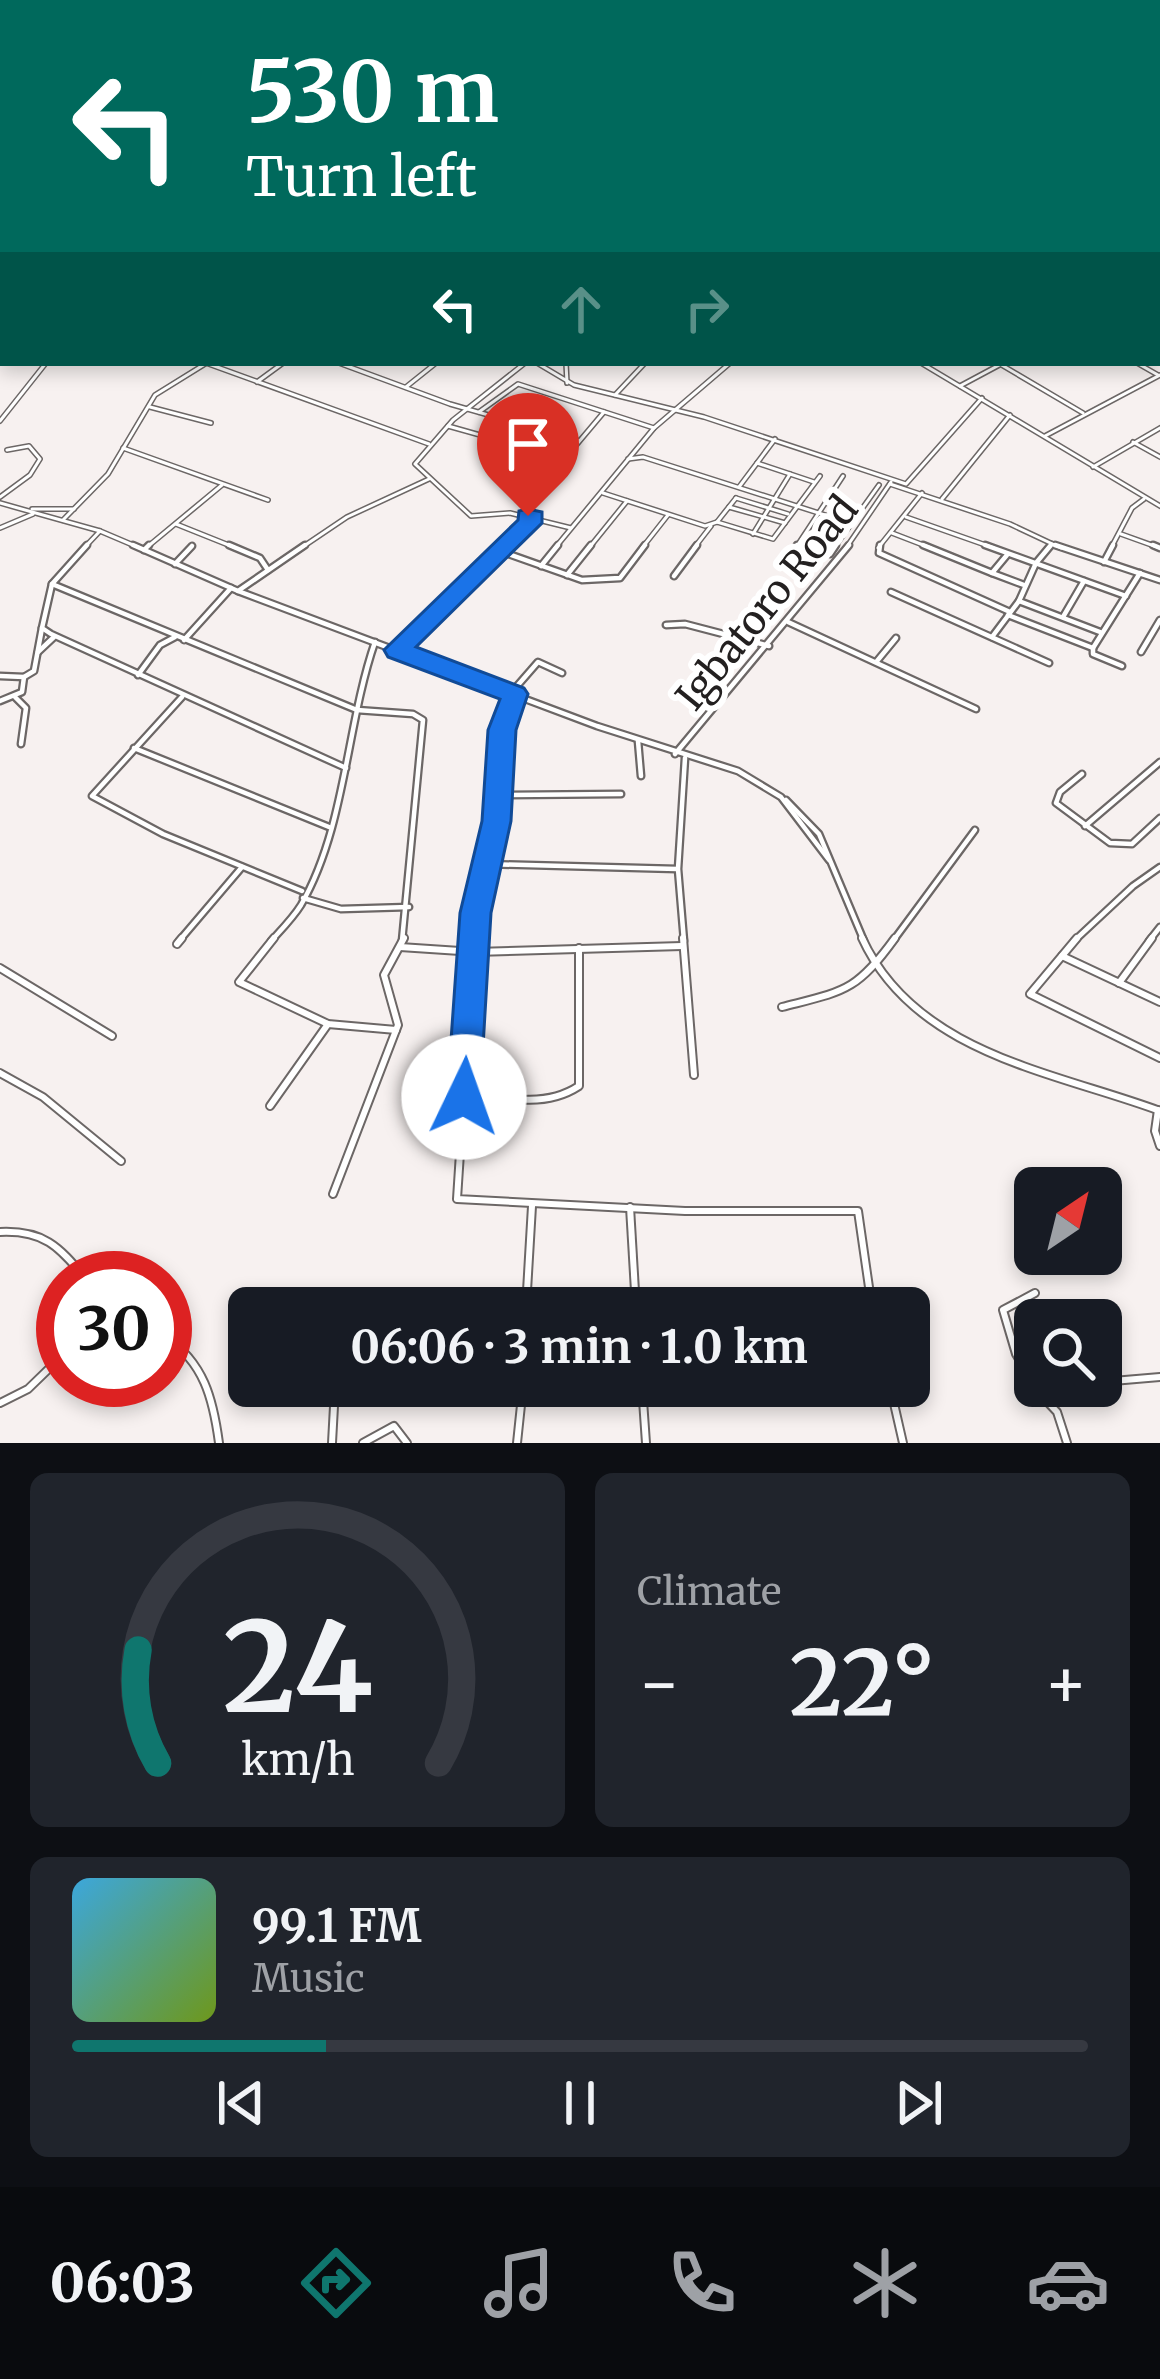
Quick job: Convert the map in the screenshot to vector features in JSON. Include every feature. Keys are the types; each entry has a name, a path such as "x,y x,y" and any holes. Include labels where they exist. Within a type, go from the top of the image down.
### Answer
{"street":[{"path":"0,421 44,366"},
{"path":"63,520 102,481 163,387 201,366"},
{"path":"214,366 430,444"},
{"path":"257,382 279,366"},
{"path":"347,366 466,409 579,441"},
{"path":"406,387 432,366"},
{"path":"522,366 448,425 415,464 471,516 510,513 571,528"},
{"path":"542,366 567,382 775,439 1160,580"},
{"path":"566,366 567,382"},
{"path":"615,395 642,366"},
{"path":"541,566 654,428 726,366"},
{"path":"926,366 1160,506"},
{"path":"960,386 997,366"},
{"path":"1004,366 1085,414"},
{"path":"1045,436 1160,375"},
{"path":"479,412 518,384 654,428"},
{"path":"891,483 915,479 982,398"},
{"path":"149,407 211,423"},
{"path":"448,425 558,457 604,412"},
{"path":"942,499 1011,415"},
{"path":"1093,467 1160,428"},
{"path":"674,576 736,498 775,439"},
{"path":"1133,442 1160,457"},
{"path":"7,450 28,446 40,459 30,475 0,500 100,531 235,590 638,742 738,771 781,797 829,860 878,966 927,1017 979,1053 1084,1082 1159,1110 1155,1131 1160,1146"},
{"path":"123,448 268,500"},
{"path":"636,450 644,457 850,523"},
{"path":"628,459 644,457"},
{"path":"601,493 774,538 818,479 757,464"},
{"path":"753,534 790,474"},
{"path":"843,476 797,546 828,555 879,485"},
{"path":"139,675 157,648 180,639 235,590 346,517 429,479"},
{"name":"Igbatoro Road","path":"675,754 874,515 891,483"},
{"path":"144,550 222,485"},
{"path":"922,493 878,548 884,557 1093,648"},
{"path":"1104,562 1132,508 1145,497"},
{"path":"736,498 790,515"},
{"path":"567,574 627,501"},
{"path":"729,507 785,523"},
{"path":"27,510 74,509"},
{"path":"0,528 36,513"},
{"path":"500,551 595,581 620,578 668,514"},
{"path":"905,517 1126,596"},
{"path":"397,650 534,518"},
{"path":"176,524 260,558 268,570"},
{"path":"0,676 24,677 34,671 52,584 100,531"},
{"path":"892,532 1024,585"},
{"path":"1121,534 1160,548"},
{"path":"942,553 953,536"},
{"path":"992,637 1052,543"},
{"path":"175,564 192,546"},
{"path":"992,573 1008,554"},
{"path":"1122,666 1093,654 1093,648 1140,573"},
{"path":"1064,617 1085,580"},
{"path":"52,584 357,710 413,714 423,720 412,812 409,908 400,946 384,975 399,1018 333,1193"},
{"path":"891,592 1049,663"},
{"path":"1019,601 1102,633"},
{"path":"1141,652 1160,620"},
{"path":"788,622 976,709"},
{"path":"666,626 685,624 769,646"},
{"path":"42,628 182,697 346,768"},
{"path":"38,652 54,637"},
{"path":"876,663 896,638"},
{"path":"375,642 332,826 296,916 239,982 328,1024 396,1030"},
{"path":"562,673 538,662 513,694 499,746 498,795 484,864 475,952 457,1199 630,1208 858,1211 869,1287"},
{"path":"0,701 22,692 24,677"},
{"path":"15,697 26,708 21,744"},
{"path":"182,697 92,796 163,834 341,909 409,908"},
{"path":"638,742 641,776"},
{"path":"134,748 318,825 332,826"},
{"path":"685,757 678,869 694,1076"},
{"path":"1085,826 1160,762"},
{"path":"1082,773 1055,801 1085,826 1126,847 1160,818"},
{"path":"498,795 621,794"},
{"path":"782,1007 860,982 878,966 975,830"},
{"path":"484,864 678,869"},
{"path":"177,944 242,867"},
{"path":"1160,867 1151,868 1030,994 1160,1058"},
{"path":"1119,983 1160,927"},
{"path":"400,946 475,952 682,946"},
{"path":"464,1086 490,1096 555,1098 579,1086 579,947"},
{"path":"1062,956 1160,1002"},
{"path":"0,978 3,969 112,1036"},
{"path":"270,1106 328,1024"},
{"path":"0,1072 43,1097 121,1161"},
{"path":"464,1110 490,1096"},
{"path":"527,1287 532,1205"},
{"path":"630,1208 635,1287"},
{"path":"0,1232 31,1229 51,1238 62,1251"},
{"path":"1023,1299 1035,1292"},
{"path":"1014,1304 1003,1310 1014,1340"},
{"path":"192,1359 203,1369 214,1402 219,1443"},
{"path":"1122,1380 1160,1377"},
{"path":"0,1403 36,1381"},
{"path":"332,1443 334,1407"},
{"path":"517,1443 521,1407"},
{"path":"643,1407 646,1443"},
{"path":"895,1407 903,1443"},
{"path":"1052,1407 1066,1443"},
{"path":"363,1443 394,1426 407,1443"}],"route":[{"path":"464,1097 476,913 494,836 501,778 499,746 515,694 397,650 534,518 528,516"}]}
